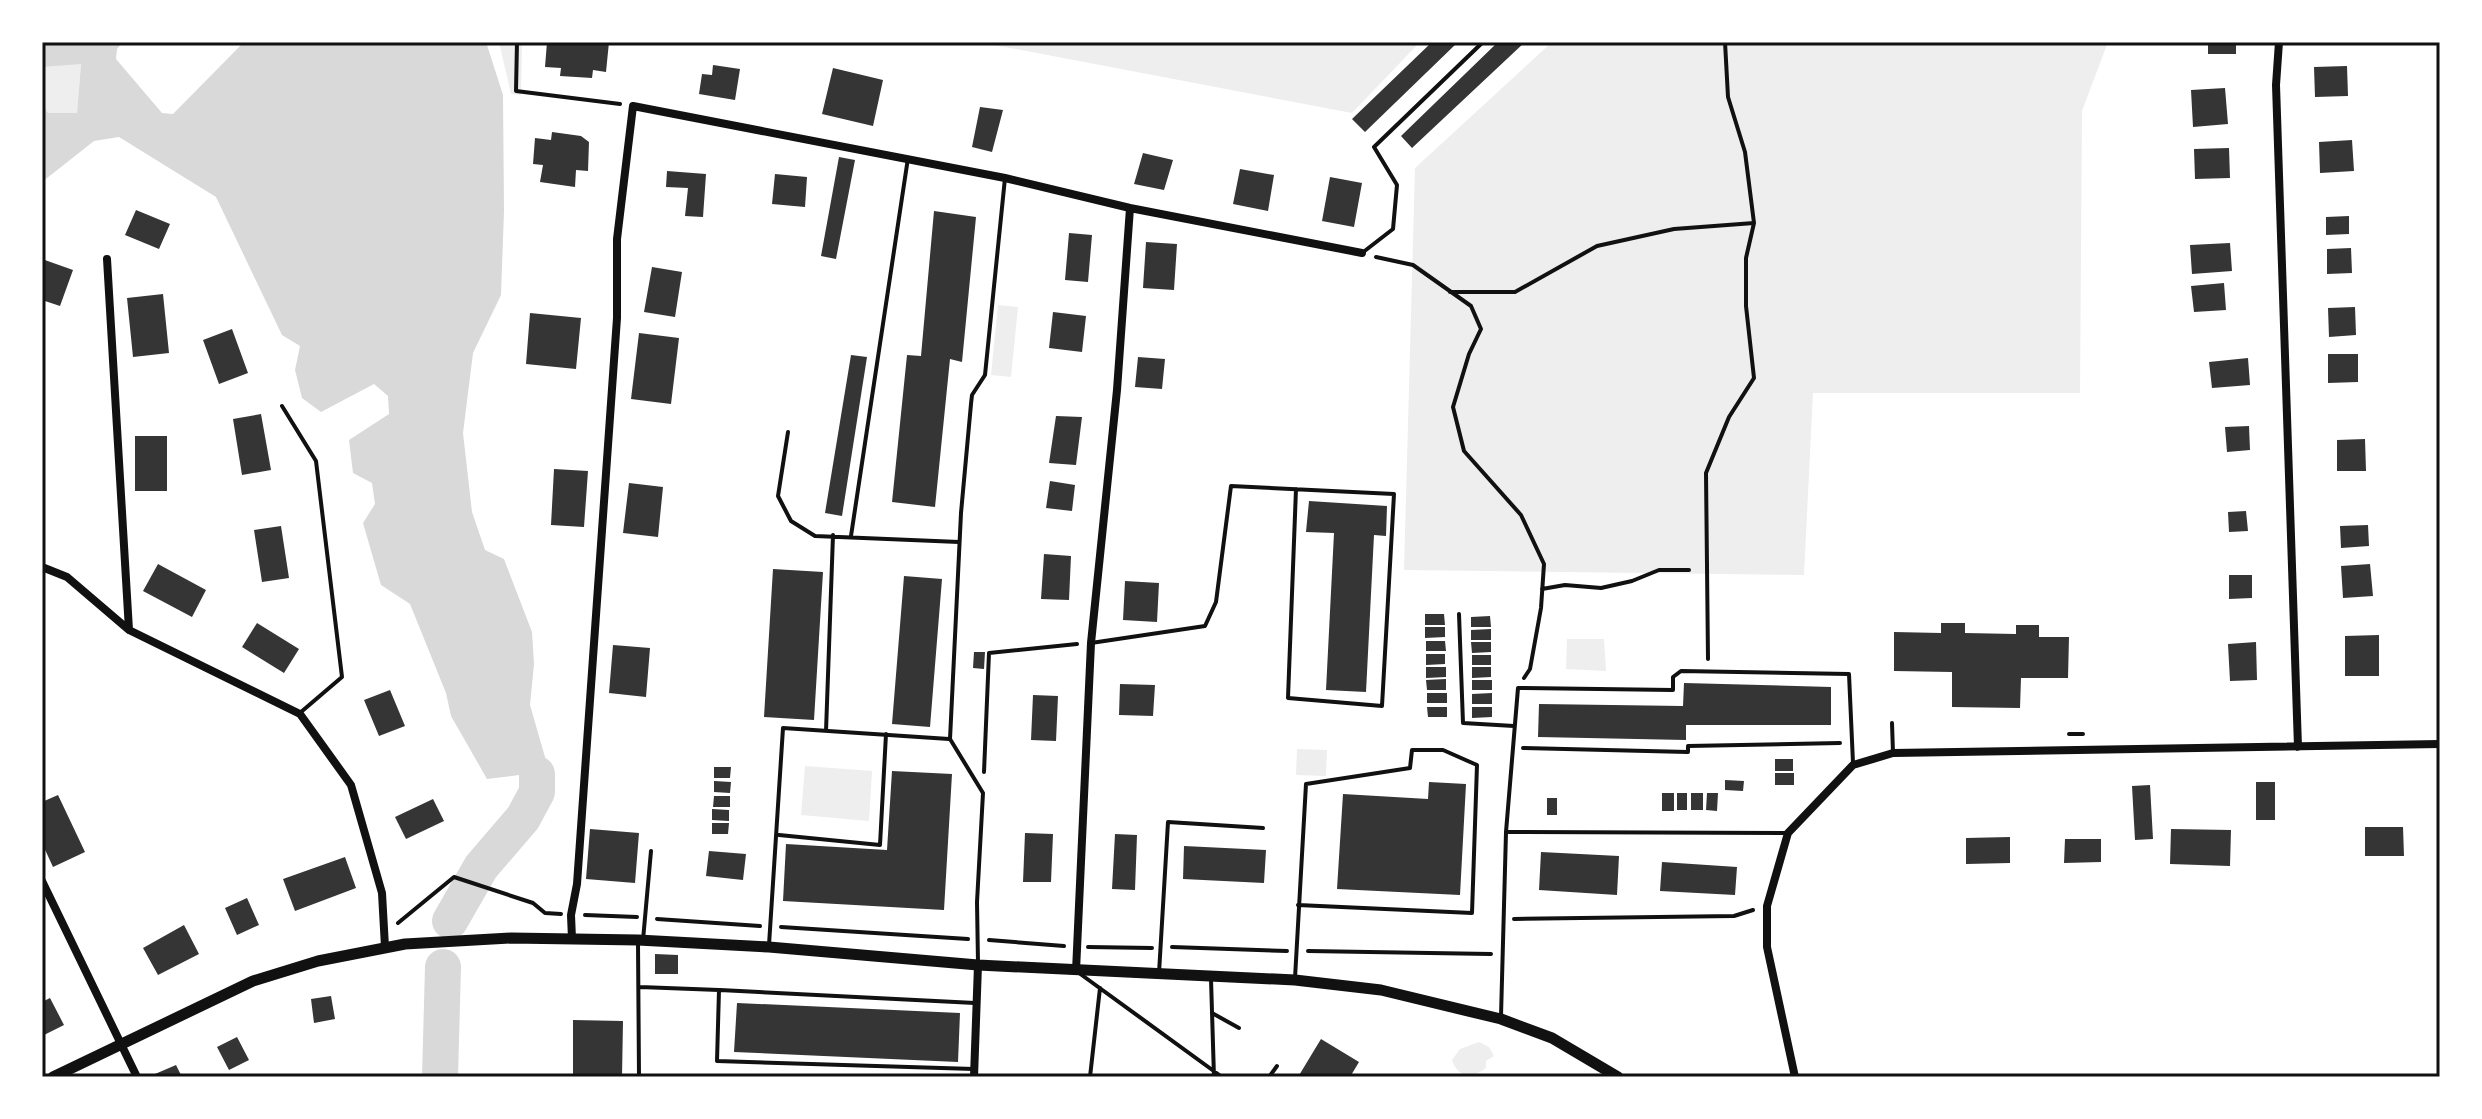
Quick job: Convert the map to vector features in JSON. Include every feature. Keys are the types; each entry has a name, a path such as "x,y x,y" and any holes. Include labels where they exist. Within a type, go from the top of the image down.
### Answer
{"street":[{"path":"2279,42 2276,85 2298,747"},
{"path":"572,939 571,915 578,869 617,318 617,239 633,106 908,158 1130,208 1362,253"},
{"path":"1076,971 1091,643 1117,390 1130,208"},
{"path":"107,259 129,630"},
{"path":"42,567 67,577 129,630 300,714 351,785 382,893 385,947"},
{"path":"1795,1077 1767,947 1767,906 1788,833 1853,765 1893,753 2440,744"},
{"path":"42,881 137,1077"},
{"path":"53,1077 253,981 318,961 405,944 511,938 641,940 769,947 978,965 1159,976 1295,980 1381,990 1501,1019 1552,1038 1618,1077"},
{"path":"974,1073 978,965"}],"lane":[{"path":"1362,253 1393,229 1397,185 1374,147 1483,42"},
{"path":"851,536 908,158"},
{"path":"978,965 977,902 983,793 950,739 959,542 972,395 985,375 1005,178"},
{"path":"282,406 316,461 342,677 300,714"},
{"path":"788,432 778,496 791,521 815,536 959,542"},
{"path":"1091,643 1205,626 1216,602 1231,486 1296,489 1394,494 1382,706 1288,698 1296,489"},
{"path":"826,731 833,535"},
{"path":"1459,614 1463,723 1514,726"},
{"path":"1501,1019 1506,832 1518,688 1673,690 1673,677 1681,671 1849,674 1853,765"},
{"path":"1892,723 1893,753"},
{"path":"769,947 783,728 950,739"},
{"path":"778,835 880,845 886,734"},
{"path":"1295,980 1298,905 1306,784 1410,768 1412,750 1443,750 1477,765 1472,913 1298,905"},
{"path":"1159,976 1168,822 1263,828"},
{"path":"1506,832 1788,833"},
{"path":"639,1077 641,940 651,851"},
{"path":"1076,971 1222,1077"},
{"path":"1211,977 1214,1074"},
{"path":"640,987 977,1004"},
{"path":"1090,1077 1100,988"},
{"path":"719,990 717,1061 974,1073"},
{"path":"1212,1013 1239,1028"},
{"path":"1269,1077 1277,1066"}],"path":[{"path":"517,42 516,91 633,106"},
{"path":"1708,672 1706,473 1729,417 1754,378 1746,306 1746,258 1754,223 1745,152 1728,97 1725,42"},
{"path":"1450,292 1515,292 1597,246 1674,229 1754,223"},
{"path":"1362,253 1413,265 1471,306 1481,329 1469,354 1453,407 1464,451 1521,515 1544,564 1530,669 1518,688"},
{"path":"1542,589 1565,585 1601,588 1632,581 1659,570 1689,570"},
{"path":"983,793 989,653 1091,643"},
{"path":"1513,748 1688,752 1688,746 1851,743"},
{"path":"386,932 454,877 485,887"},
{"path":"1504,919 1734,916 1767,906"}],"shaded area":[{"path":"42,42 123,42 117,49 116,59 162,113 173,114 244,42 486,42 503,95 501,295 473,353 463,433 472,512 485,550 504,559 532,632 534,664 530,705 547,764 541,813 523,818 528,791 519,775 487,779 451,716 446,693 410,604 381,585 363,523 375,504 372,483 353,473 349,440 389,414 388,396 374,384 321,412 302,398 295,370 300,346 282,335 216,197 119,137 94,141 42,182 42,103 48,113 77,113 81,64 42,67"},
{"path":"499,42 522,42 521,95 511,94"},
{"path":"979,42 1420,42 1352,113"},
{"path":"1552,42 2108,42 2082,111 2080,393 1813,393 1804,575 1404,570 1415,168"},
{"path":"81,63 77,113 48,113 42,103 42,67"},
{"path":"998,305 1018,307 1011,377 991,375"},
{"path":"1567,639 1604,639 1606,671 1566,669"},
{"path":"1297,749 1327,750 1326,776 1296,775"},
{"path":"805,766 872,771 869,821 801,815"},
{"path":"1479,1042 1489,1047 1494,1056 1486,1061 1486,1068 1481,1072 1466,1075 1458,1070 1452,1060 1460,1049"}],"building":[{"path":"547,42 609,42 606,72 593,70 592,78 560,76 561,68 545,67"},
{"path":"1432,42 1458,42 1365,132 1352,119"},
{"path":"1498,42 1525,42 1412,148 1401,136"},
{"path":"2208,42 2236,42 2236,54 2208,54"},
{"path":"713,65 740,69 735,100 699,94 702,74 712,75"},
{"path":"2347,66 2348,96 2315,97 2314,67"},
{"path":"833,68 883,80 873,126 822,114"},
{"path":"2225,88 2228,124 2193,127 2191,90"},
{"path":"980,107 1003,110 992,152 972,147"},
{"path":"552,132 581,136 589,142 588,171 576,170 575,187 540,182 543,165 533,164 535,138 551,140"},
{"path":"2352,140 2354,171 2320,173 2319,142"},
{"path":"2229,148 2230,178 2195,179 2194,149"},
{"path":"1143,153 1173,160 1164,190 1134,184"},
{"path":"839,157 855,160 836,259 821,256"},
{"path":"1240,169 1274,175 1268,211 1233,204"},
{"path":"667,171 706,174 703,217 685,216 688,188 666,187"},
{"path":"775,174 807,177 805,207 772,204"},
{"path":"1330,177 1362,183 1354,227 1322,221"},
{"path":"136,210 170,224 159,249 125,235"},
{"path":"934,211 976,217 962,362 950,359 935,507 892,502 907,355 921,356"},
{"path":"2349,216 2349,234 2326,235 2326,217"},
{"path":"1069,233 1092,235 1088,282 1065,280"},
{"path":"1146,242 1177,244 1174,290 1143,288"},
{"path":"2230,243 2232,271 2192,274 2190,245"},
{"path":"2351,248 2352,273 2327,274 2327,249"},
{"path":"42,259 73,270 60,306 42,300"},
{"path":"652,267 682,272 675,317 644,312"},
{"path":"2224,283 2226,310 2194,312 2191,286"},
{"path":"163,294 169,353 133,357 127,298"},
{"path":"2355,307 2356,335 2329,337 2328,308"},
{"path":"1053,312 1086,316 1082,352 1049,348"},
{"path":"530,313 581,318 576,369 526,364"},
{"path":"232,329 248,373 219,384 203,340"},
{"path":"639,333 679,338 671,404 631,399"},
{"path":"2328,354 2358,354 2358,382 2328,383"},
{"path":"851,355 867,357 842,516 825,513"},
{"path":"1138,357 1165,359 1162,389 1135,387"},
{"path":"2248,358 2250,385 2212,388 2209,362"},
{"path":"261,414 271,470 242,475 233,419"},
{"path":"1056,416 1082,417 1076,465 1049,463"},
{"path":"2249,426 2250,450 2227,452 2225,427"},
{"path":"135,436 167,436 167,491 135,491"},
{"path":"2365,439 2366,471 2337,471 2337,440"},
{"path":"554,469 588,471 584,527 551,525"},
{"path":"1050,481 1075,485 1072,511 1046,508"},
{"path":"629,483 663,487 658,537 623,533"},
{"path":"1309,501 1387,506 1386,536 1374,535 1366,692 1326,690 1334,533 1306,532"},
{"path":"2246,511 2248,531 2229,532 2228,512"},
{"path":"2368,525 2369,546 2341,548 2340,526"},
{"path":"281,526 289,578 262,582 254,530"},
{"path":"1044,554 1071,556 1069,600 1041,599"},
{"path":"158,564 206,590 192,617 143,591"},
{"path":"2370,564 2373,596 2343,598 2341,566"},
{"path":"773,569 823,572 814,720 764,717"},
{"path":"2229,575 2252,575 2252,598 2229,599"},
{"path":"904,576 942,579 930,727 892,724"},
{"path":"1125,581 1159,583 1157,622 1123,620"},
{"path":"1425,614 1444,614 1445,625 1425,625"},
{"path":"1490,616 1491,627 1471,627 1471,617"},
{"path":"257,623 299,649 284,673 242,647"},
{"path":"1941,623 1965,623 1965,633 2016,634 2016,625 2039,625 2039,637 2069,637 2068,678 2021,678 2020,708 1952,707 1952,672 1894,671 1894,632 1941,633"},
{"path":"1425,627 1445,627 1445,637 1425,638"},
{"path":"1491,629 1491,640 1471,640 1471,630"},
{"path":"2379,635 2379,676 2345,676 2345,636"},
{"path":"1426,641 1445,641 1446,651 1426,651"},
{"path":"1471,642 1491,642 1491,652 1472,653"},
{"path":"2256,642 2257,680 2230,681 2228,644"},
{"path":"613,645 650,648 646,697 609,693"},
{"path":"974,652 985,652 984,669 973,668"},
{"path":"1426,654 1445,654 1445,664 1426,665"},
{"path":"1472,655 1491,655 1491,665 1472,665"},
{"path":"1426,667 1446,667 1446,677 1426,678"},
{"path":"1472,667 1491,667 1491,677 1472,678"},
{"path":"1446,679 1446,690 1427,690 1426,680"},
{"path":"1472,680 1492,680 1492,690 1472,690"},
{"path":"1684,683 1831,687 1831,725 1686,725 1686,740 1538,737 1539,704 1683,706"},
{"path":"1120,684 1155,685 1153,716 1119,715"},
{"path":"390,690 405,726 379,736 364,700"},
{"path":"1427,693 1447,693 1447,703 1427,703"},
{"path":"1492,693 1492,704 1472,704 1472,694"},
{"path":"1033,695 1058,696 1056,741 1031,740"},
{"path":"1427,707 1447,707 1447,717 1428,717"},
{"path":"1472,707 1492,707 1492,717 1472,718"},
{"path":"1775,759 1793,759 1793,771 1775,771"},
{"path":"714,767 731,767 730,778 714,778"},
{"path":"892,771 952,774 944,910 783,901 786,844 887,850"},
{"path":"1775,773 1794,773 1794,785 1775,785"},
{"path":"1725,780 1744,781 1743,791 1725,790"},
{"path":"714,781 731,782 730,793 714,792"},
{"path":"1429,782 1466,784 1460,895 1337,889 1343,794 1428,799"},
{"path":"2256,782 2275,782 2275,820 2256,820"},
{"path":"2150,785 2153,839 2135,840 2132,786"},
{"path":"1662,793 1674,793 1674,811 1662,811"},
{"path":"1677,793 1687,793 1687,810 1677,810"},
{"path":"1691,793 1703,793 1703,810 1691,810"},
{"path":"1707,793 1718,793 1717,811 1706,810"},
{"path":"58,795 85,852 53,867 42,843 42,802"},
{"path":"714,796 730,796 730,807 713,807"},
{"path":"1547,798 1557,798 1557,815 1547,815"},
{"path":"433,799 444,821 406,839 395,817"},
{"path":"712,809 729,810 729,821 712,820"},
{"path":"712,823 729,823 728,834 712,834"},
{"path":"2365,827 2403,827 2404,856 2365,856"},
{"path":"590,829 639,833 635,883 586,879"},
{"path":"2171,829 2231,830 2230,866 2170,864"},
{"path":"1025,833 1053,834 1051,882 1023,882"},
{"path":"1115,834 1137,835 1135,890 1112,889"},
{"path":"2010,837 2010,863 1966,864 1966,838"},
{"path":"2065,839 2101,839 2101,862 2064,863"},
{"path":"1184,846 1266,850 1264,883 1183,879"},
{"path":"709,851 746,854 743,880 706,876"},
{"path":"1541,852 1619,856 1617,895 1539,890"},
{"path":"345,857 356,888 295,911 283,879"},
{"path":"1662,862 1737,867 1735,895 1660,891"},
{"path":"247,898 259,925 237,935 225,908"},
{"path":"184,925 199,954 158,975 143,948"},
{"path":"655,954 678,955 678,974 655,974"},
{"path":"331,996 335,1019 314,1023 311,999"},
{"path":"50,998 64,1025 42,1036 42,1002"},
{"path":"737,1003 960,1013 958,1062 734,1052"},
{"path":"573,1020 623,1021 622,1077 573,1077"},
{"path":"237,1037 249,1060 229,1070 217,1047"},
{"path":"1321,1039 1359,1062 1350,1077 1298,1077"},
{"path":"176,1065 182,1077 157,1077 155,1074"}],"waterway":[{"path":"450,921 481,867 523,818 537,792 537,774"},
{"path":"440,1077 443,967"}]}
